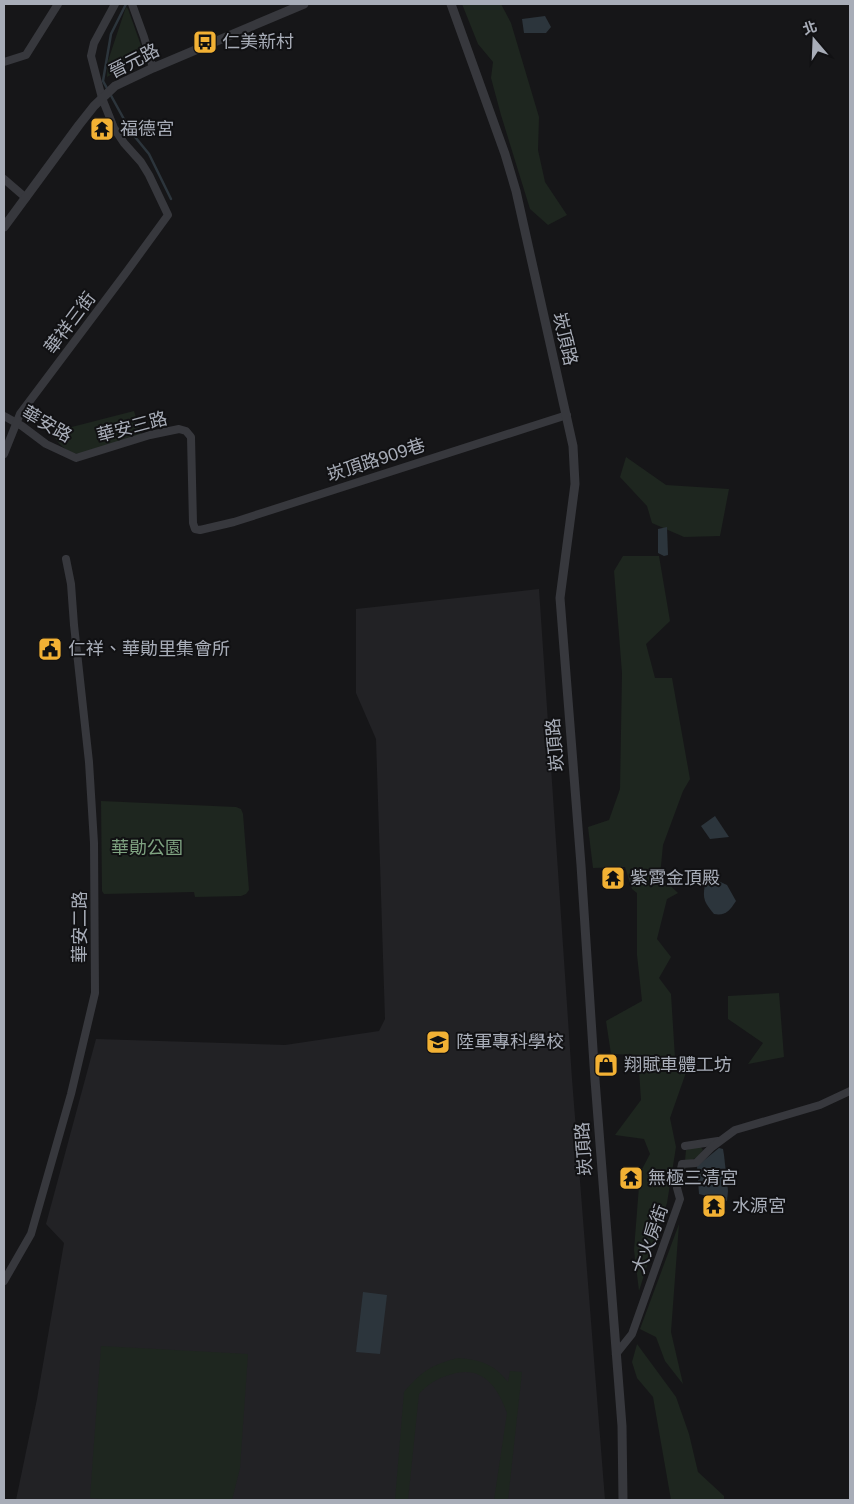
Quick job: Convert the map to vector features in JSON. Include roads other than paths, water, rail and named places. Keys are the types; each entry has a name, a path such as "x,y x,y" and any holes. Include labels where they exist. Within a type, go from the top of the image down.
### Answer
{"street":[{"path":"4,62 26,55 58,4"},
{"path":"102,98 91,56 94,43 115,4"},
{"path":"132,4 153,68"},
{"name":"晉元路","path":"4,227 79,125 115,86 304,4"},
{"name":"崁頂路","path":"450,4 499,136 513,181 526,231 543,316 573,446 575,484 560,598 622,1426 623,1500"},
{"name":"華祥三街","path":"4,454 20,414 168,214 141,162 114,128 102,98"},
{"path":"4,179 26,198"},
{"name":"崁頂路909巷","path":"195,528 200,530 234,522 567,415"},
{"name":"華安路","path":"4,416 46,444 76,458"},
{"name":"華安三路","path":"76,458 150,435 179,430 186,431 191,437 193,523 195,528"},
{"name":"華安二路","path":"4,1281 31,1234 71,1094 95,993 94,843 89,762 71,584 66,559"},
{"name":"大火房街","path":"616,1354 632,1334 680,1199 677,1188 682,1164 696,1163 712,1147 734,1130 820,1105 850,1090"},
{"path":"685,1146 721,1140"}],"waterway":[{"path":"126,4 111,34 103,81 131,132 149,154 171,199"}],"place":[{"name":"仁美新村","path":"205,42"},
{"name":"福德宮","path":"102,129"},
{"name":"仁祥、華勛里集會所","path":"50,649"},
{"name":"紫霄金頂殿","path":"613,878"},
{"name":"陸軍專科學校","path":"438,1042"},
{"name":"翔賦車體工坊","path":"606,1065"},
{"name":"無極三清宮","path":"631,1178"},
{"name":"水源宮","path":"714,1206"}],"park label":[{"name":"華勛公園","path":"147,848"}]}
